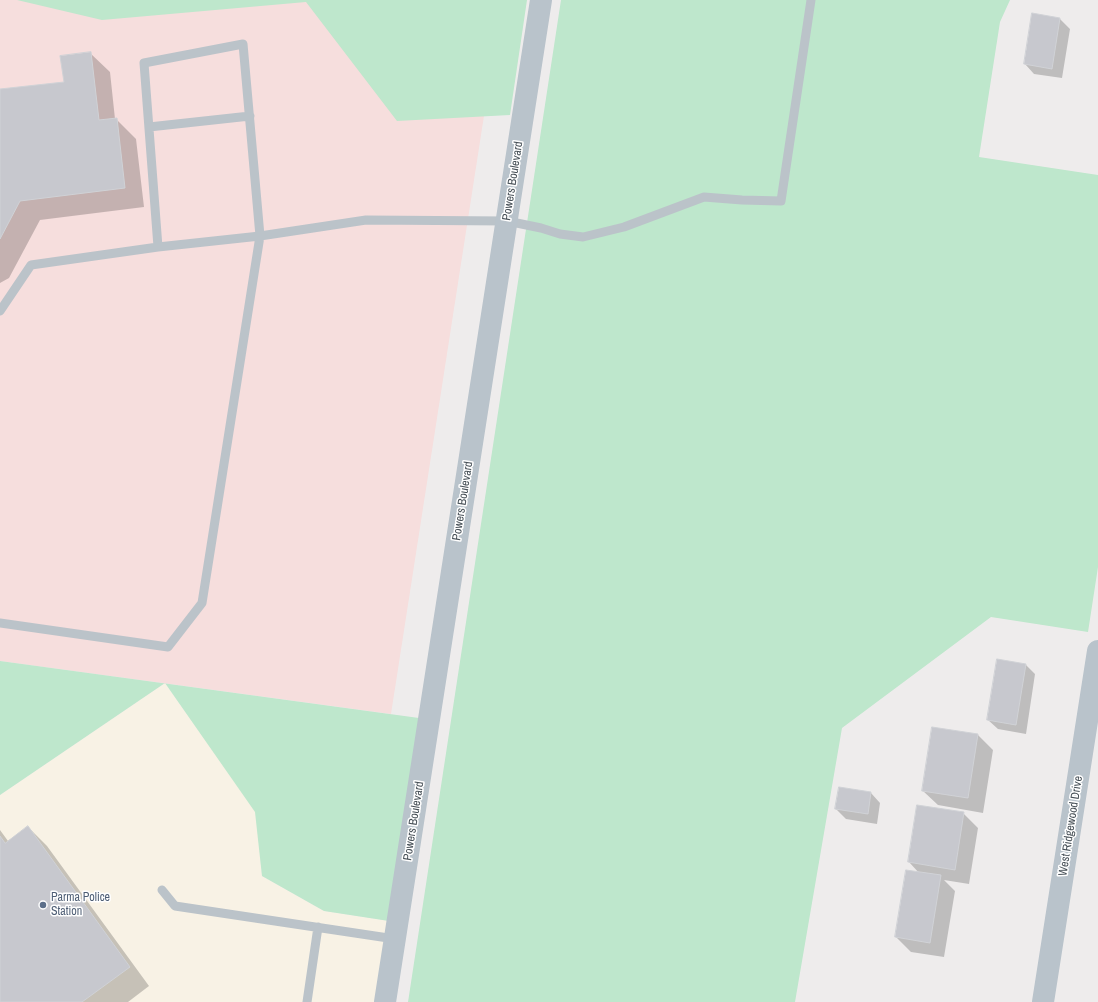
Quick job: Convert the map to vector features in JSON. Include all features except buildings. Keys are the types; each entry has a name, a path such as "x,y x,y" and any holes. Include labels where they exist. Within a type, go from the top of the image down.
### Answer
{"street":[{"name":"Powers Boulevard","path":"385,1002 541,0"},
{"name":"West Ridgewood Drive","path":"1044,1002 1098,651"}],"lane":[{"path":"0,311 31,265 158,247 260,236 366,220 507,221 541,228 560,234 583,236 624,227 704,197 781,201 811,0"},
{"path":"0,623 168,647 202,603 260,236 243,44 144,63 158,247"},
{"path":"149,127 250,116"},
{"path":"162,890 175,906 395,939"},
{"path":"307,1002 318,927"}],"shaded area":[{"path":"0,0 502,0 391,714 0,661"},
{"path":"165,683 256,812 262,876 324,911 389,921 376,1002 0,1002 0,795"}],"green space":[{"path":"17,0 527,0 510,115 397,121 306,2 102,20"},
{"path":"561,0 1010,0 1000,22 979,157 1098,175 1098,567 1088,632 991,617 842,728 795,1002 408,1002"},
{"path":"0,661 164,683 0,795"},
{"path":"165,683 419,718 389,921 324,911 262,876 255,812"}],"place":[{"name":"Parma Police Station","path":"43,905"}]}
